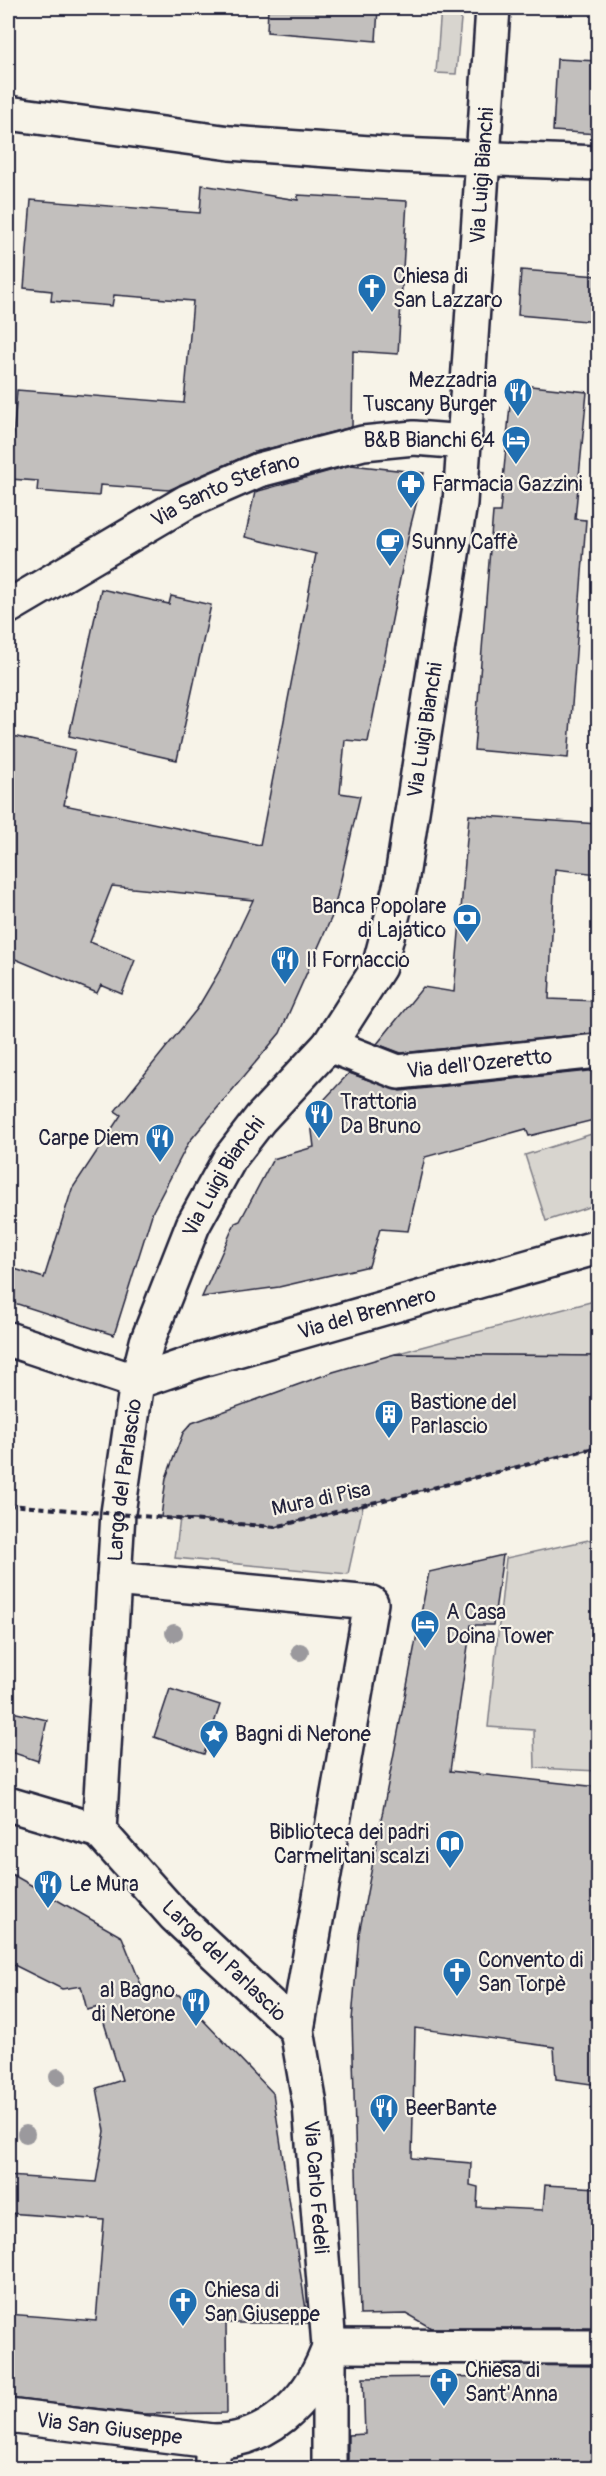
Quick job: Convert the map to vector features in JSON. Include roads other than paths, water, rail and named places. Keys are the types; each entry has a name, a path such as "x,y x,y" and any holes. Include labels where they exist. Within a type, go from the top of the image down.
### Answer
{"street":[{"name":"Via Luigi Bianchi","path":"136,1382 166,1290 193,1225 230,1158 260,1119 329,1045 379,967 401,884 460,503 481,160 493,8"},
{"path":"8,113 230,143 481,160 598,163"},
{"name":"Via Santo Stefano","path":"8,607 188,501 259,470 363,442 414,438 465,441"},
{"name":"Via dell'Ozeretto","path":"329,1045 398,1071 598,1051"},
{"name":"Via del Brennero","path":"136,1382 198,1361 598,1247"},
{"path":"8,1339 136,1382"},
{"name":"Largo del Parlascio","path":"136,1382 118,1513 99,1831 175,1916 297,2030"},
{"name":"Largo del Parlascio","path":"114,1579 371,1603 297,2030"},
{"path":"8,1804 99,1831"},
{"name":"Via Carlo Fedeli","path":"297,2030 310,2104 329,2346 329,2469"},
{"path":"329,2346 598,2347"},
{"name":"Via San Giuseppe","path":"8,2416 212,2455 232,2440 258,2432 292,2409 311,2387 329,2346"}],"place":[{"name":"Chiesa di San Lazzaro","path":"372,314"},
{"name":"Mezzadria Tuscany Burger","path":"518,418"},
{"name":"B&B Bianchi 64","path":"516,466"},
{"name":"Farmacia Gazzini","path":"411,510"},
{"name":"Sunny Caffè","path":"390,568"},
{"name":"Banca Popolare di Lajatico","path":"467,944"},
{"name":"Il Fornaccio","path":"285,986"},
{"name":"Trattoria Da Bruno","path":"319,1140"},
{"name":"Carpe Diem","path":"160,1164"},
{"name":"Bastione del Parlascio","path":"389,1440"},
{"name":"A Casa Doina Tower","path":"425,1650"},
{"name":"Bagni di Nerone","path":"214,1760"},
{"name":"Biblioteca dei padri Carmelitani scalzi","path":"450,1870"},
{"name":"Le Mura","path":"48,1910"},
{"name":"Convento di San Torpè","path":"457,1998"},
{"name":"al Bagno di Nerone","path":"196,2028"},
{"name":"BeerBante","path":"384,2134"},
{"name":"Chiesa di San Giuseppe","path":"183,2328"},
{"name":"Chiesa di Sant'Anna","path":"444,2408"}]}
